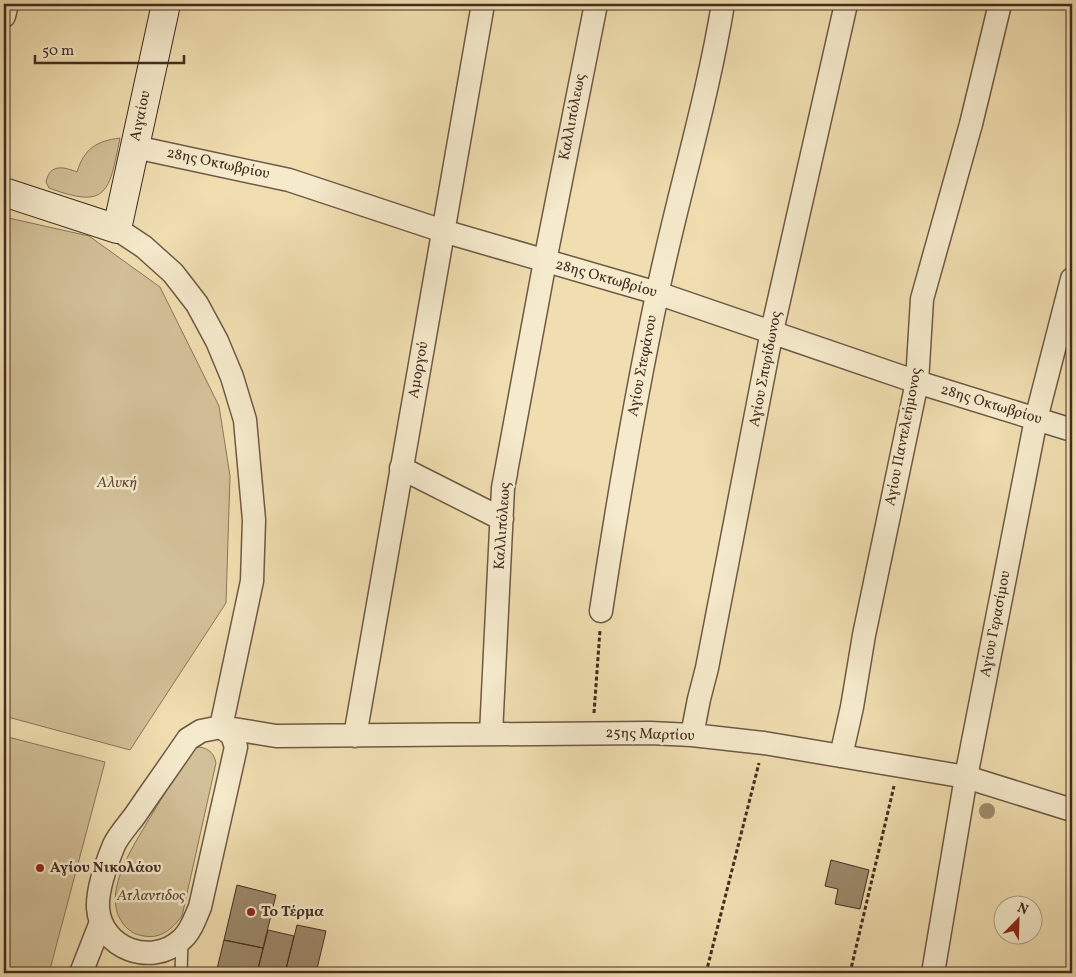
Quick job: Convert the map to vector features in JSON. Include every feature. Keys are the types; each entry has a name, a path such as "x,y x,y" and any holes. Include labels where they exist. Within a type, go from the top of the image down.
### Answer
{"main road":[{"name":"Αιγαίου","path":"117,229 166,4"},
{"path":"4,192 117,229"}],"street":[{"path":"4,16 7,4"},
{"name":"Αμοργού","path":"355,736 483,4"},
{"name":"Καλλιπόλεως","path":"491,734 503,488 549,262 596,4"},
{"name":"Αγίου Στεφάνου","path":"601,612 628,441 657,294 716,46 723,4"},
{"name":"Αγίου Σπυρίδωνος","path":"692,735 707,668 772,331 846,4"},
{"name":"Αγίου Παντελεήμονος","path":"840,756 852,707 864,635 917,382 922,299 972,124 1000,4"},
{"name":"28ης Οκτωβρίου","path":"135,147 289,180 443,231 657,294 772,331 917,382 1072,430"},
{"path":"117,229 144,247 173,273 197,304 217,341 232,377 245,420 254,520 252,581 221,727"},
{"name":"Αγίου Γερασίμου","path":"933,973 966,778 1036,419 1072,278"},
{"path":"401,468 502,519"},
{"path":"221,727 232,735 236,747 200,907 192,926 182,940 168,949 152,954 135,952 121,946 109,936 101,922 98,907 102,881 114,844 188,739 201,731 221,727"},
{"name":"25ης Μαρτίου","path":"221,727 276,736 593,733 692,735 764,743 966,778 1072,810"},
{"path":"81,973 101,922"}],"lane":[{"path":"181,973 182,940"}],"path":[{"path":"593,733 601,612"},
{"path":"706,973 764,743"},
{"path":"850,973 899,766"}],"green space":[{"path":"120,138 113,172 103,192 94,196 83,197 49,188 46,182 54,169 63,168 77,172 83,157 92,148 104,141"},
{"name":"Αλυκή","path":"4,217 89,236 160,287 219,406 230,476 226,603 130,750 4,716"},
{"name":"Αγίου Νικολάου","path":"4,736 105,762 49,973 4,973"},
{"name":"Ατλαντιδος","path":"200,747 211,752 216,763 182,916 166,932 150,937 137,935 124,925 116,909 115,896 118,881 131,850 187,755 195,748"}],"building":[{"path":"831,860 869,870 860,909 835,904 838,889 825,886"},
{"name":"Το Τέρμα","path":"237,885 276,895 263,948 224,940"},
{"path":"297,925 326,931 316,973 285,973"},
{"path":"268,930 294,936 285,973 257,973"},
{"path":"224,940 263,948 257,973 216,973"}],"place":[{"name":"Αγίου Νικολάου","path":"40,868"},
{"name":"Το Τέρμα","path":"251,912"}]}
